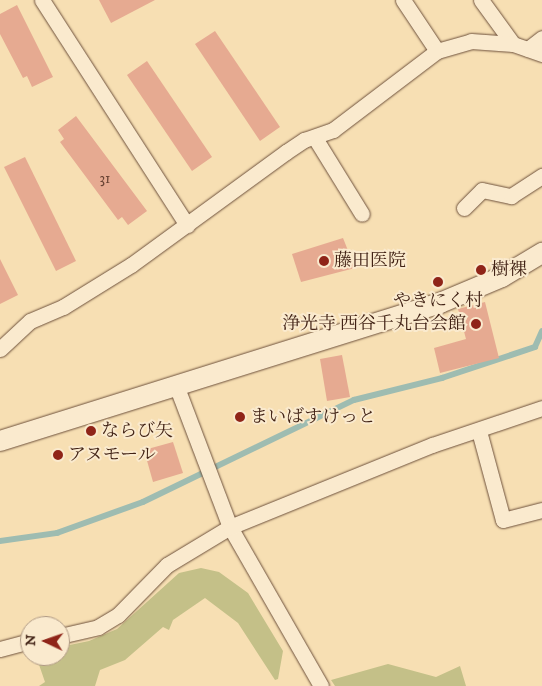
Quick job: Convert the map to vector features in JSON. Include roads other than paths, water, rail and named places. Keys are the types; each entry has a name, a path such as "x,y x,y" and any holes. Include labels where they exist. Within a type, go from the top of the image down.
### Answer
{"street":[{"path":"42,0 187,225"},
{"path":"403,0 437,51"},
{"path":"481,0 513,44"},
{"path":"0,350 34,318 63,307 187,225 304,140 315,138 333,130 437,51 471,41 513,44 535,51 542,38"},
{"path":"315,138 362,214"},
{"path":"464,208 482,190 511,196 542,176"},
{"path":"0,441 440,303 502,277 542,253"},
{"path":"176,385 230,527 321,686"},
{"path":"70,634 98,627 118,615 167,565 230,527 432,445 542,408"},
{"path":"480,430 503,520 542,510"},
{"path":"0,649 20,644"}],"waterway":[{"path":"0,541 57,533 143,502 354,400 442,378 535,347 542,331"}],"place":[{"name":"藤田医院","path":"324,261"},
{"name":"樹裸","path":"481,270"},
{"name":"やきにく村","path":"438,282"},
{"name":"浄光寺 西谷千丸台会館","path":"476,324"},
{"name":"まいばすけっと","path":"240,417"},
{"name":"ならび矢","path":"91,431"},
{"name":"アヌモール","path":"58,455"}]}
